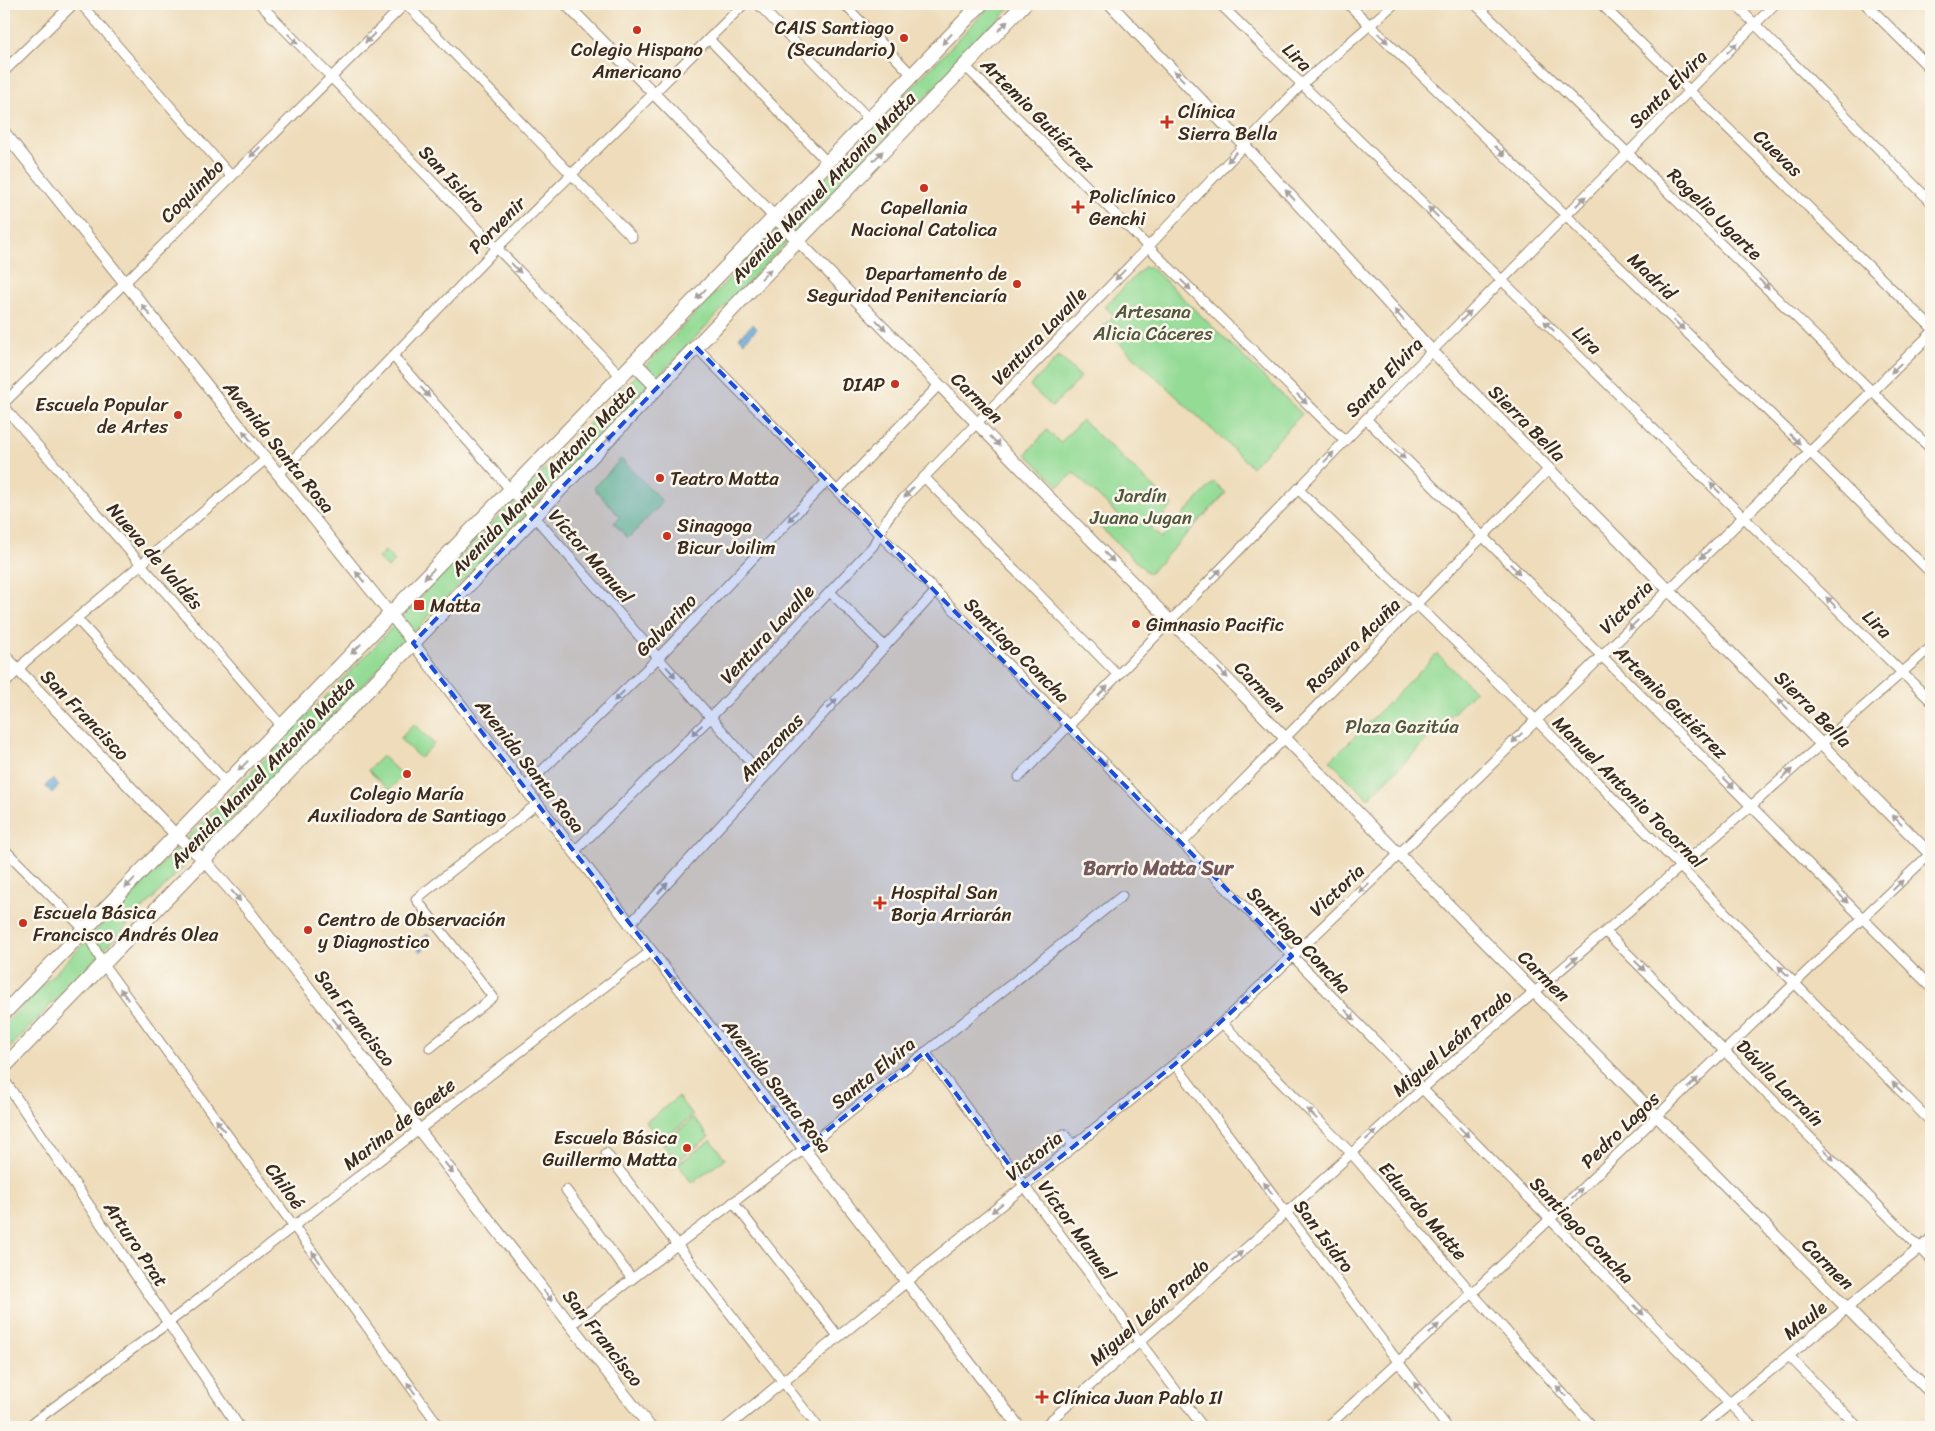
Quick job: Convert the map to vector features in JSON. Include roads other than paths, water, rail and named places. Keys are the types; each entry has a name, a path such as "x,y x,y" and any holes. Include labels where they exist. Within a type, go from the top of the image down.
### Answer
{"main road":[{"name":"Carmen","path":"566,4 1535,993 1931,1393"},
{"name":"Avenida Manuel Antonio Matta","path":"4,1067 413,643 1024,4"},
{"name":"Sierra Bella","path":"1110,4 1244,145 1432,351 1931,854"},
{"name":"Avenida Manuel Antonio Matta","path":"4,1013 913,76 973,6"},
{"name":"Avenida Santa Rosa","path":"4,132 413,643 1019,1427"},
{"path":"634,363 658,387"},
{"name":"San Francisco","path":"4,655 176,835 204,860 248,910 650,1427"}],"street":[{"path":"4,71 74,4"},
{"path":"81,4 231,176"},
{"name":"San Isidro","path":"260,4 621,376"},
{"path":"405,4 632,237"},
{"name":"Coquimbo","path":"4,403 405,4"},
{"name":"Porvenir","path":"278,475 497,248 744,4"},
{"path":"758,4 870,120"},
{"path":"844,4 913,76"},
{"name":"Lira","path":"1220,4 1931,701"},
{"name":"Madrid","path":"1348,4 1810,452 1931,573"},
{"name":"Ventura Lavalle","path":"574,852 711,717 830,592 873,546 892,512 924,477 1148,247 1302,84 1394,4"},
{"name":"Rogelio Ugarte","path":"1475,4 1931,448"},
{"name":"Cuevas","path":"1601,4 1931,327"},
{"path":"1735,4 1931,202"},
{"name":"Santa Elvira","path":"1019,777 1432,351 1775,4"},
{"path":"1866,4 1931,69"},
{"path":"709,39 828,163"},
{"name":"Artemio Gutiérrez","path":"965,66 1344,441"},
{"name":"Victoria","path":"727,1427 1175,1064 1222,1023 1399,854 1931,334"},
{"name":"Santiago Concha","path":"696,347 1753,1427"},
{"name":"Víctor Manuel","path":"393,356 764,778"},
{"path":"837,492 939,385"},
{"name":"Nueva de Valdés","path":"4,407 281,726"},
{"name":"Artemio Gutiérrez","path":"1366,420 1931,988"},
{"path":"4,685 18,670 77,618 266,459"},
{"name":"Rosaura Acuña","path":"1182,843 1549,469"},
{"path":"924,477 1118,675"},
{"name":"Galvarino","path":"524,788 658,658 827,481"},
{"name":"Manuel Antonio Tocornal","path":"1298,489 1536,720 1931,1122"},
{"name":"Amazonas","path":"630,924 936,591"},
{"path":"830,592 885,647"},
{"path":"77,618 227,783"},
{"name":"Miguel León Prado","path":"1043,1427 1422,1089 1606,932 1904,673 1931,647"},
{"path":"430,1048 494,997 416,899 537,804"},
{"name":"Chiloé","path":"4,849 85,930 103,964 440,1427"},
{"name":"Pedro Lagos","path":"1328,1427 1550,1219 1931,854"},
{"name":"Santa Elvira","path":"571,1325 804,1149 1122,896"},
{"name":"Dávila Larraín","path":"1606,932 1931,1259"},
{"name":"Marina de Gaete","path":"27,1427 168,1323 651,952"},
{"name":"Eduardo Matte","path":"1222,1023 1351,1153 1472,1293 1594,1427"},
{"name":"Víctor Manuel","path":"925,1052 1203,1427"},
{"name":"San Isidro","path":"1175,1064 1447,1427"},
{"name":"Arturo Prat","path":"4,1080 239,1427"},
{"path":"1064,1134 1074,1146"},
{"path":"606,1153 782,1383 818,1427"},
{"path":"566,1190 632,1279"},
{"path":"733,1202 838,1336"},
{"name":"Maule","path":"1701,1427 1931,1239"},
{"path":"1788,1356 1858,1427"}],"water":[{"path":"753,324 757,329 744,342 739,337"},
{"path":"52,779 59,786 52,793 45,786"},
{"path":"428,934 433,941 420,952 414,945"}],"place":[{"name":"Colegio Hispano Americano","path":"637,30"},
{"name":"CAIS Santiago (Secundario)","path":"904,38"},
{"name":"Clínica Sierra Bella","path":"1167,122"},
{"name":"Capellania Nacional Catolica","path":"924,188"},
{"name":"Policlínico Genchi","path":"1078,207"},
{"name":"Departamento de Seguridad Penitenciaría","path":"1017,284"},
{"name":"DIAP","path":"895,384"},
{"name":"Escuela Popular de Artes","path":"178,415"},
{"name":"Teatro Matta","path":"660,478"},
{"name":"Sinagoga Bicur Joilim","path":"667,536"},
{"name":"Matta","path":"419,605"},
{"name":"Gimnasio Pacific","path":"1136,624"},
{"name":"Colegio María Auxiliadora de Santiago","path":"407,774"},
{"name":"Hospital San Borja Arriarán","path":"880,903"},
{"name":"Escuela Básica Francisco Andrés Olea","path":"23,923"},
{"name":"Centro de Observación y Diagnostico","path":"308,930"},
{"name":"Escuela Básica Guillermo Matta","path":"687,1148"},
{"name":"Clínica Juan Pablo II","path":"1042,1397"}],"district":[{"name":"Barrio Matta Sur","path":"1158,868"}],"park label":[{"name":"Artesana Alicia Cáceres","path":"1153,322"},
{"name":"Jardín Juana Jugan","path":"1141,506"},
{"name":"Plaza Gazitúa","path":"1402,726"}]}
